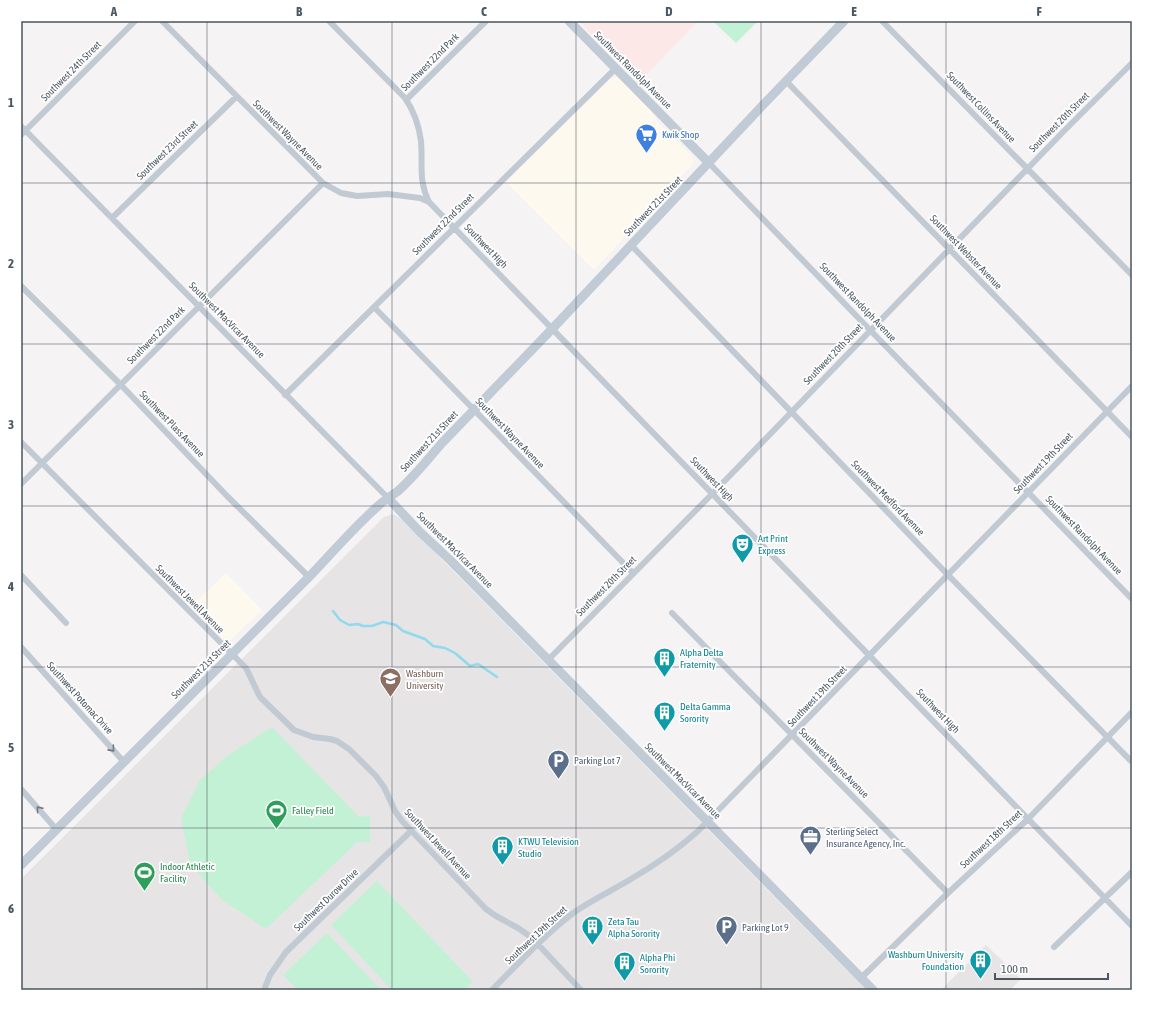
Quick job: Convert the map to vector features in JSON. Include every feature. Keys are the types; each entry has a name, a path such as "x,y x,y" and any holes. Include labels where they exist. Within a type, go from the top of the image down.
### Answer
{"main road":[{"name":"Southwest Randolph Avenue","path":"569,21 615,69 700,151 710,163"},
{"name":"Southwest 21st Street","path":"21,865 332,554 342,541 379,505 398,490 844,21"},
{"name":"Southwest MacVicar Avenue","path":"388,498 873,990"}],"street":[{"name":"Southwest 24th Street","path":"23,131 135,21"},
{"name":"Southwest Wayne Avenue","path":"162,21 323,183 341,193 357,196 388,194 420,198 429,202"},
{"name":"Southwest High","path":"329,21 406,100 418,127 421,149 421,179 429,202 1132,926"},
{"name":"Southwest 22nd Park","path":"406,100 486,21"},
{"name":"Southwest Collins Avenue","path":"882,21 1132,275"},
{"name":"Southwest 20th Street","path":"548,660 1132,63"},
{"name":"Southwest 22nd Street","path":"285,395 615,69"},
{"name":"Southwest Webster Avenue","path":"786,81 1132,437"},
{"name":"Southwest 23rd Street","path":"112,218 236,96"},
{"name":"Southwest MacVicar Avenue","path":"23,131 112,218 388,498"},
{"name":"Southwest Randolph Avenue","path":"710,163 1132,599"},
{"name":"Southwest 22nd Park","path":"21,484 323,183"},
{"name":"Southwest Medford Avenue","path":"631,245 948,575 1132,762"},
{"name":"Southwest Plass Avenue","path":"21,286 120,384 228,497 309,577"},
{"name":"Southwest Wayne Avenue","path":"374,307 633,573"},
{"name":"Southwest 19th Street","path":"492,990 538,944 575,911 597,897 641,874 679,849 708,822 1132,386"},
{"name":"Southwest Jewell Avenue","path":"21,442 231,655 246,668 260,697 294,730 313,737 330,738 349,749 380,781 388,793 397,816 486,909 518,928 538,944 581,990"},
{"path":"21,575 66,623"},
{"name":"Southwest Wayne Avenue","path":"672,613 948,893"},
{"name":"Southwest Potomac Drive","path":"21,647 124,762"},
{"name":"Southwest 18th Street","path":"861,978 998,845 1028,819 1132,712"},
{"path":"21,789 56,829"},
{"name":"Southwest Durow Drive","path":"264,990 270,975 286,952 411,831"},
{"path":"1054,947 1132,872"}],"shaded area":[{"path":"579,21 698,21 639,82"},
{"path":"612,78 620,78 649,108 658,122 691,155 694,162 594,270 506,182"},
{"name":"Washburn University","path":"393,514 403,520 866,990 21,990 21,879 384,517"},
{"path":"226,573 262,610 231,640 228,641 223,639 191,606"},
{"path":"986,945 1021,979 1010,990 941,990"}],"green space":[{"path":"713,21 758,21 736,43"},
{"name":"Falley Field","path":"272,727 359,817 370,816 370,842 357,842 266,929 221,899 190,863 181,818 200,780 227,756"},
{"path":"377,881 473,982 465,990 392,990 331,925"},
{"path":"327,933 381,990 298,990 283,975"}],"waterway":[{"path":"333,611 340,620 349,625 358,624 363,626 372,626 383,622 396,625 403,631 425,639 433,646 445,648 455,653 470,666 478,664 497,677"}],"place":[{"name":"Kwik Shop","path":"647,154"},
{"name":"Art Print Express","path":"742,564"},
{"name":"Alpha Delta Fraternity","path":"664,678"},
{"name":"Washburn University","path":"390,698"},
{"name":"Delta Gamma Sorority","path":"664,732"},
{"name":"Parking Lot 7","path":"559,780"},
{"name":"Falley Field","path":"277,830"},
{"name":"Sterling Select Insurance Agency, Inc.","path":"811,856"},
{"name":"KTWU Television Studio","path":"502,866"},
{"name":"Indoor Athletic Facility","path":"144,892"},
{"name":"Zeta Tau Alpha Sorority","path":"593,946"},
{"name":"Parking Lot 9","path":"727,946"},
{"name":"Washburn University Foundation","path":"980,980"},
{"name":"Alpha Phi Sorority","path":"624,982"}]}
